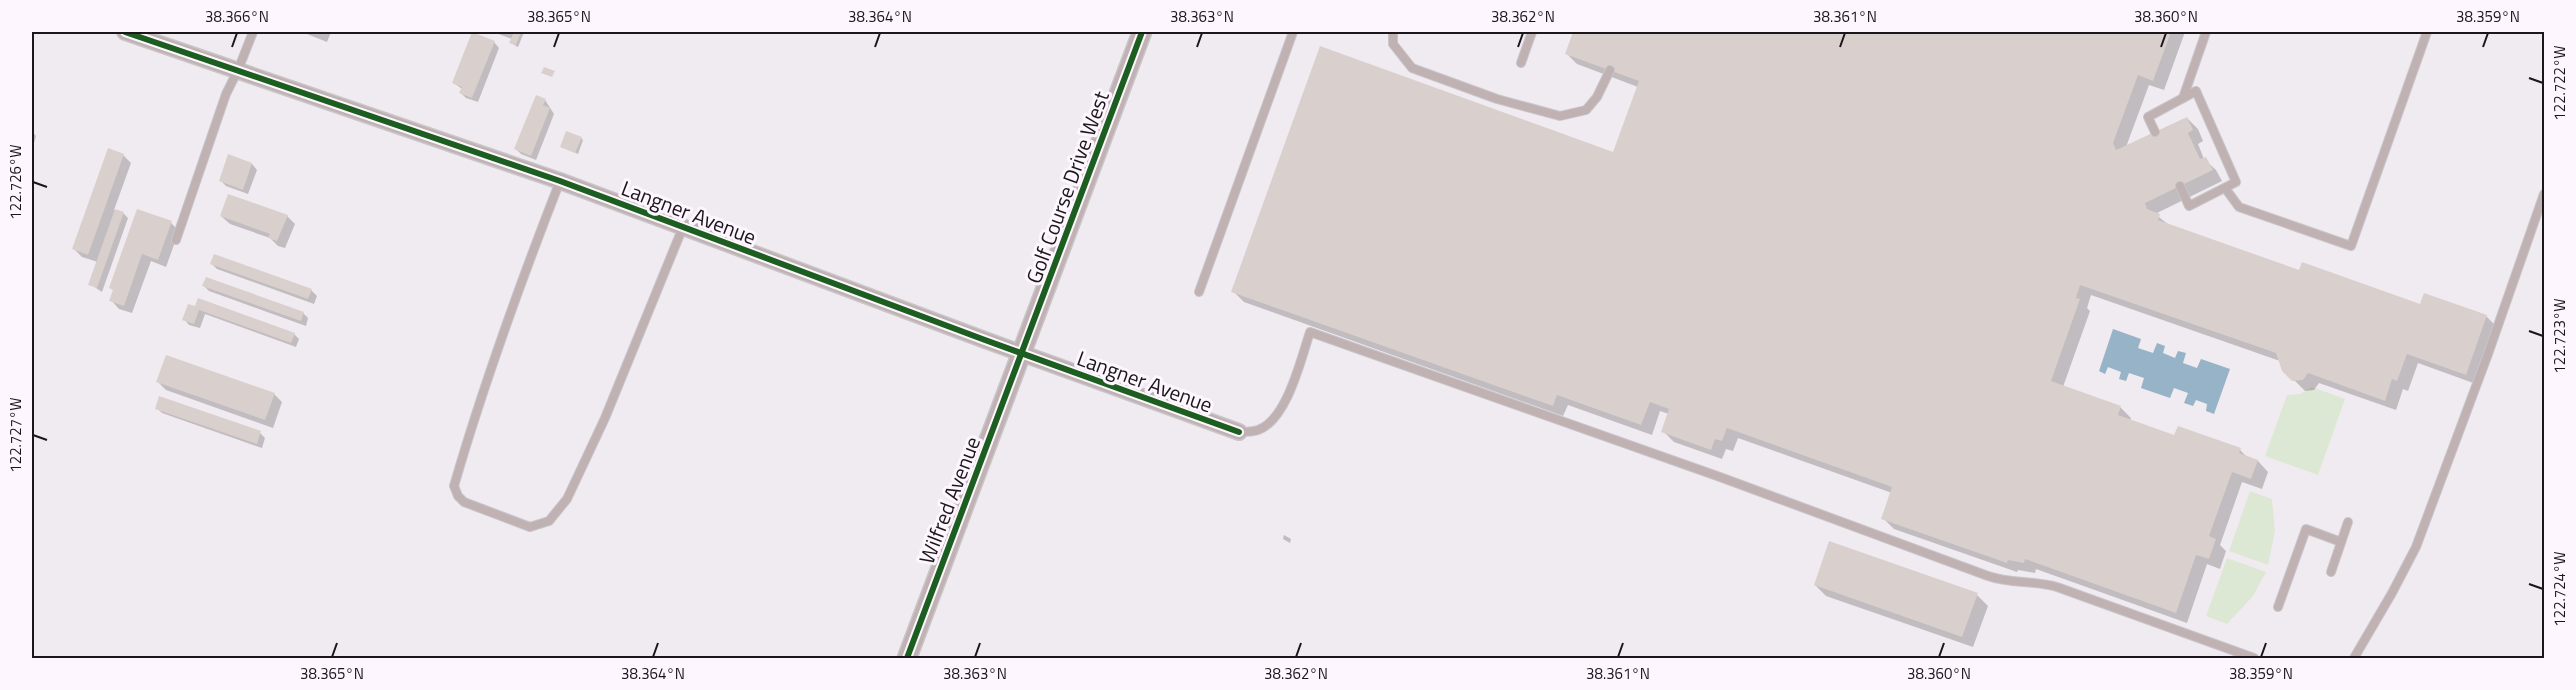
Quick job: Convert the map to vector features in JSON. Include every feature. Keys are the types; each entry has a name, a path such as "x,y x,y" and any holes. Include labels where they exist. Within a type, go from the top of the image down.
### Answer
{"street":[{"name":"Langner Avenue","path":"125,32 560,181 1239,432"},
{"name":"Golf Course Drive West","path":"1023,354 1142,32"},
{"name":"Wilfred Avenue","path":"907,658 1023,354"}],"lane":[{"path":"176,240 225,94 238,70 253,32"},
{"path":"1199,292 1293,32"},
{"path":"1393,32 1392,44 1412,68 1497,99 1560,116 1586,110 1597,97 1610,70"},
{"path":"1521,63 1532,32"},
{"path":"2183,98 2206,32"},
{"path":"2225,188 2239,207 2351,246 2427,32"},
{"path":"2155,132 2148,117 2196,91 2236,183 2189,206 2180,186"},
{"path":"560,181 530,256 497,350 454,486 460,499 474,507 530,527 549,521 567,499 605,418 683,227"},
{"path":"2354,658 2416,546 2488,354 2544,194"},
{"path":"1239,432 1258,430 1278,415 1288,395 1310,332 1720,477 1988,576 2009,581 2035,581 2056,587 2254,658"},
{"path":"2331,572 2348,522"},
{"path":"2278,607 2306,529 2342,542"}],"green space":[{"path":"2312,387 2345,399 2318,475 2265,456 2287,395 2300,394"},
{"path":"2250,491 2272,499 2275,531 2268,565 2229,551"},
{"path":"2227,558 2266,572 2253,596 2227,624 2206,616"}],"water":[{"path":"2113,329 2141,339 2138,348 2153,353 2157,343 2165,346 2163,353 2175,358 2178,351 2186,353 2183,363 2197,368 2201,359 2230,369 2214,414 2206,411 2207,404 2196,400 2193,406 2184,403 2188,393 2174,388 2170,398 2141,388 2144,378 2129,373 2126,381 2119,379 2121,372 2108,367 2105,374 2099,371"}],"building":[{"path":"472,32 495,41 472,98 459,93 462,87 452,83"},
{"path":"514,32 521,32 516,45 509,43"},
{"path":"1573,32 2171,32 2153,81 2138,75 2113,143 2116,150 2187,117 2193,130 2188,133 2200,159 2206,157 2213,170 2145,203 2147,209 2160,214 2158,220 2299,270 2302,262 2420,304 2424,293 2487,315 2466,375 2407,354 2397,381 2392,379 2385,401 2308,373 2303,380 2292,381 2282,371 2276,353 2080,285 2076,298 2080,299 2051,381 2121,406 2118,415 2174,435 2178,426 2241,448 2239,453 2258,460 2251,479 2232,472 2209,536 2216,539 2209,559 2196,555 2176,613 2025,559 2024,563 2008,560 2007,563 1881,519 1892,487 1727,428 1722,441 1715,439 1711,450 1661,432 1669,409 1650,402 1641,425 1557,395 1553,406 1231,292 1320,46 1613,152 1639,81 1565,54"},
{"path":"544,67 555,71 552,77 541,73"},
{"path":"536,95 546,99 543,105 550,108 531,156 514,149"},
{"path":"566,131 582,137 575,153 560,147"},
{"path":"108,148 124,154 88,255 72,249"},
{"path":"228,154 252,163 243,190 219,181"},
{"path":"228,194 288,215 277,241 268,238 270,234 220,216"},
{"path":"115,209 124,212 97,288 88,285"},
{"path":"137,209 172,221 158,260 142,254 124,306 109,301 113,290 109,288"},
{"path":"214,254 312,289 308,299 210,264"},
{"path":"206,277 304,312 301,321 202,286"},
{"path":"198,298 295,333 291,343 199,310 194,324 182,320 188,304 195,306"},
{"path":"166,355 275,393 265,420 156,382"},
{"path":"159,396 261,431 257,444 155,409"},
{"path":"1829,541 1978,593 1962,637 1814,585"}],"cycle path":[{"path":"125,32 560,181 1239,432"},
{"path":"907,658 1142,32"}]}
